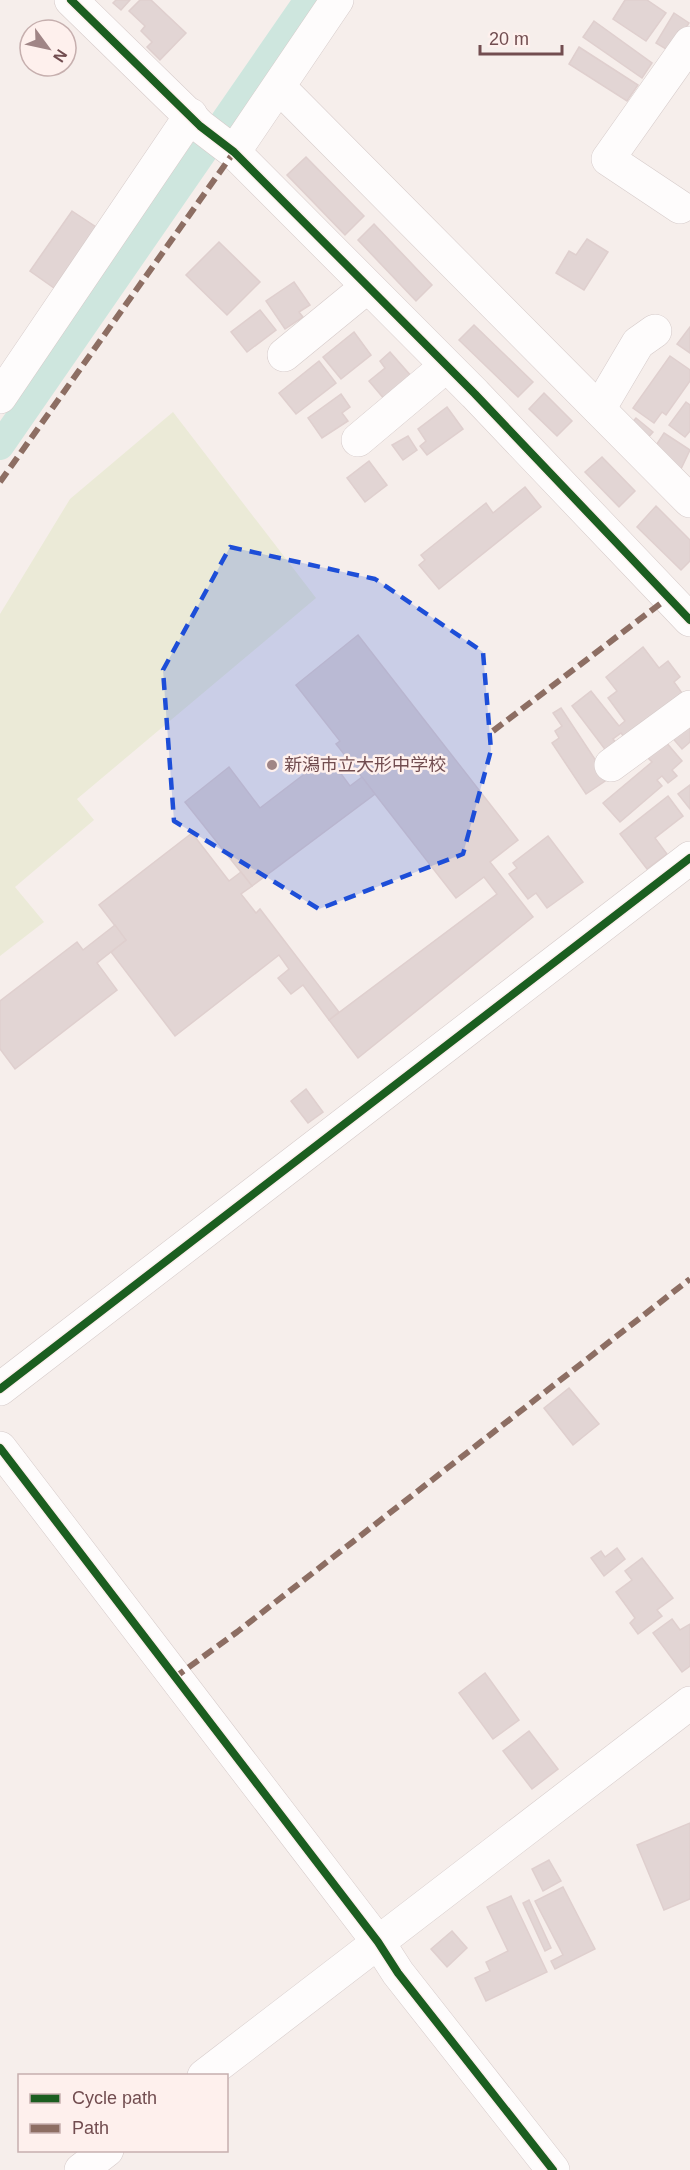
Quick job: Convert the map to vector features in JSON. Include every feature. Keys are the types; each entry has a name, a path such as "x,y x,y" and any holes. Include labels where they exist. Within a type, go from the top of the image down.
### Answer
{"street":[{"path":"71,0 367,286 690,618"},
{"path":"0,397 212,135 337,0"},
{"path":"680,207 608,159 690,43"},
{"path":"288,96 690,501"},
{"path":"284,355 367,286"},
{"path":"599,409 638,343 655,331"},
{"path":"358,440 446,366"},
{"path":"611,765 690,707"},
{"path":"0,1389 690,858"},
{"path":"0,1448 378,1942 398,1973 553,2170"},
{"path":"207,2074 690,1703"},
{"path":"81,2170 106,2152"}],"highlighted area":[{"path":"230,547 375,579 483,652 491,750 463,854 319,909 174,821 163,670"}],"green space":[{"path":"173,412 316,598 77,799 94,820 15,887 44,922 0,956 0,614 70,499"}],"building":[{"path":"116,0 130,0 121,10 113,3"},
{"path":"140,0 151,0 186,33 160,60 147,47 152,42 141,31 145,26 129,11"},
{"path":"625,0 647,0 666,13 646,41 613,19"},
{"path":"674,13 689,23 671,52 656,43"},
{"path":"594,21 652,63 642,78 583,37"},
{"path":"579,47 638,85 627,101 569,64"},
{"path":"306,157 364,216 345,235 287,175"},
{"path":"72,211 96,227 54,288 30,271"},
{"path":"374,224 432,285 416,301 358,240"},
{"path":"587,239 608,252 584,290 556,273 569,251 576,255"},
{"path":"219,242 260,282 227,315 186,275"},
{"path":"294,282 310,305 299,312 303,317 285,329 266,301"},
{"path":"260,310 276,330 247,352 231,332"},
{"path":"474,325 533,382 518,397 459,340"},
{"path":"690,327 690,353 677,344"},
{"path":"354,332 371,355 341,379 323,357"},
{"path":"390,352 412,377 385,400 369,381 385,368 380,361"},
{"path":"670,356 690,370 690,381 666,415 662,412 654,423 633,408"},
{"path":"319,361 336,383 296,414 279,393"},
{"path":"544,393 572,421 557,436 529,409"},
{"path":"341,394 350,407 342,413 348,421 322,438 308,418"},
{"path":"686,402 690,405 690,431 685,437 669,425"},
{"path":"447,407 463,429 427,455 420,446 426,441 418,429"},
{"path":"636,418 653,432 645,441 628,427"},
{"path":"664,433 690,450 681,469 653,450"},
{"path":"408,436 417,450 403,460 392,445"},
{"path":"602,457 635,491 619,507 585,472"},
{"path":"369,461 387,485 365,502 347,478"},
{"path":"525,487 541,507 439,589 419,565 425,560 421,555 486,503 493,513"},
{"path":"656,506 690,540 690,561 681,570 637,527"},
{"path":"358,635 518,840 490,862 533,917 358,1058 329,1020 497,894 484,877 456,898 336,744 340,741 296,685"},
{"path":"643,647 659,668 668,661 680,677 674,682 682,693 625,738 621,733 613,739 617,744 607,752 572,706 591,691 619,726 625,721 608,698 617,691 606,677"},
{"path":"561,708 608,779 586,794 552,743 559,738 555,731 562,726 553,713"},
{"path":"685,722 690,728 690,742 682,749 670,735"},
{"path":"665,741 682,761 672,770 677,776 668,783 662,776 657,780 662,786 620,822 603,803 652,762 647,757"},
{"path":"328,756 350,786 362,777 375,794 252,886 185,802 229,767 260,808"},
{"path":"690,785 690,809 678,794"},
{"path":"668,796 683,816 655,838 667,854 647,869 620,834"},
{"path":"192,833 229,881 241,872 252,886 241,894 256,913 260,909 339,1012 329,1020 303,985 291,994 278,978 289,969 279,955 175,1036 111,952 126,940 99,905"},
{"path":"548,836 583,882 547,908 536,893 528,899 509,874 517,868 513,863"},
{"path":"115,925 126,940 97,963 117,990 15,1069 0,1049 0,1001 77,942 83,950"},
{"path":"306,1089 323,1112 308,1123 291,1101"},
{"path":"569,1388 599,1424 573,1445 544,1408"},
{"path":"617,1548 625,1559 604,1576 591,1558 601,1551 605,1557"},
{"path":"642,1558 673,1598 657,1610 662,1616 638,1634 630,1623 635,1618 616,1592 632,1580 625,1571"},
{"path":"672,1619 680,1630 690,1624 690,1666 682,1672 653,1633"},
{"path":"485,1673 519,1720 493,1739 459,1693"},
{"path":"529,1731 558,1769 532,1789 503,1751"},
{"path":"690,1823 690,1899 664,1910 637,1845"},
{"path":"549,1860 561,1881 543,1891 532,1869"},
{"path":"563,1887 595,1949 555,1969 551,1961 563,1955 535,1901"},
{"path":"511,1896 547,1972 486,2001 475,1978 490,1971 486,1962 508,1951 487,1907"},
{"path":"529,1900 551,1948 545,1951 523,1903"},
{"path":"452,1931 467,1948 447,1967 431,1949"}],"waterway":[{"path":"0,446 308,0"}],"marked path":[{"path":"0,482 234,152"},
{"path":"493,731 669,597"},
{"path":"174,1678 237,1632 690,1279"}],"cycle path":[{"path":"71,0 200,126 234,152 475,394 690,620"},
{"path":"0,1389 690,858"},
{"path":"0,1448 378,1942 398,1973 553,2170"}],"place":[{"name":"新潟市立大形中学校","path":"272,765"}]}
